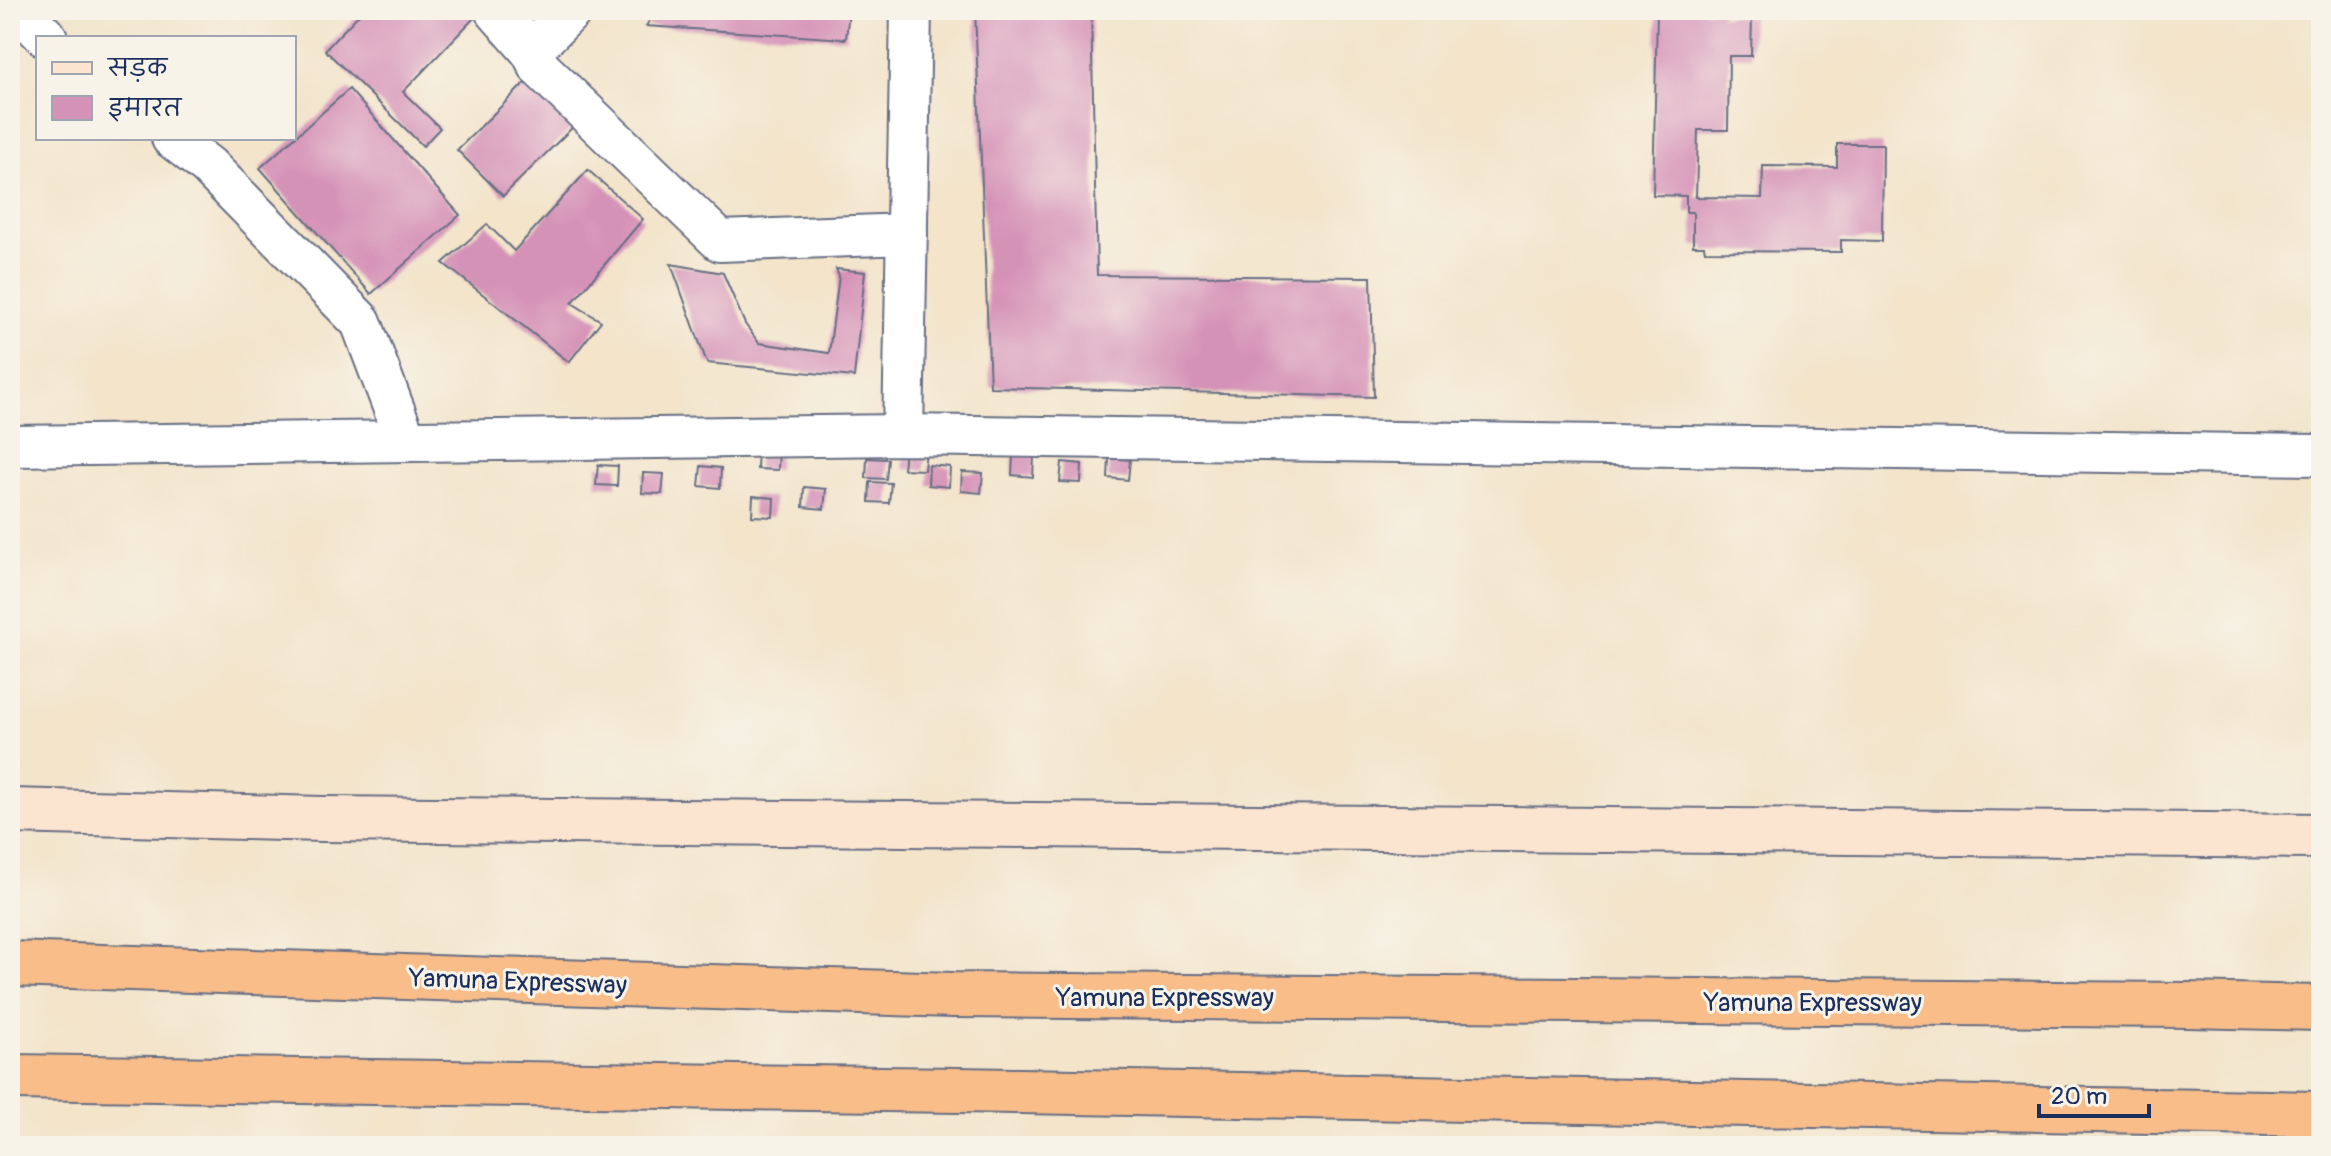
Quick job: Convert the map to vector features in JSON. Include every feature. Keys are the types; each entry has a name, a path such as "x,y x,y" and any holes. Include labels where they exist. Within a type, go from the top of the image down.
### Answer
{"highway":[{"name":"Yamuna Expressway","path":"10,964 953,995 2321,1008"},
{"path":"10,1077 942,1089 2321,1114"}],"street":[{"path":"19,10 45,36"},
{"path":"495,10 531,51 540,68 720,241 907,234"},
{"path":"531,51 572,10"},
{"path":"903,435 911,10"},
{"path":"175,140 208,166 361,322 406,441"},
{"path":"10,446 903,435 2321,455"},
{"path":"10,811 323,819 2321,836"}],"building":[{"path":"363,10 466,10 474,18 403,92 440,128 423,146 325,50"},
{"path":"656,10 849,10 846,39 646,26"},
{"path":"975,10 1091,10 1097,275 1371,277 1374,397 990,387"},
{"path":"1657,10 1721,10 1721,16 1752,16 1751,56 1729,56 1728,130 1698,130 1696,197 1762,198 1763,166 1837,167 1837,144 1883,144 1882,241 1841,240 1841,252 1705,251 1704,246 1693,246 1693,212 1686,212 1686,196 1653,195"},
{"path":"540,68 586,114 503,196 457,150"},
{"path":"349,89 460,215 371,294 260,168 292,140 296,140 296,136"},
{"path":"588,170 643,219 572,303 601,321 569,362 443,263 487,224 514,251"},
{"path":"671,264 723,273 745,324 759,343 829,353 839,276 836,269 865,272 854,377 707,363"},
{"path":"758,449 779,450 778,470 757,469"},
{"path":"905,449 926,450 924,470 903,469"},
{"path":"1013,455 1034,456 1033,477 1012,475"},
{"path":"867,458 888,459 886,479 866,478"},
{"path":"1109,458 1130,460 1128,480 1108,478"},
{"path":"1062,462 1082,464 1081,483 1060,482"},
{"path":"598,465 618,466 617,486 596,485"},
{"path":"929,465 950,467 949,487 928,485"},
{"path":"701,466 721,468 720,488 699,486"},
{"path":"962,472 983,473 981,493 961,491"},
{"path":"643,473 664,474 662,494 642,493"},
{"path":"870,482 891,483 889,503 869,502"},
{"path":"804,487 826,489 824,509 803,507"},
{"path":"753,496 774,498 773,517 752,516"}]}
